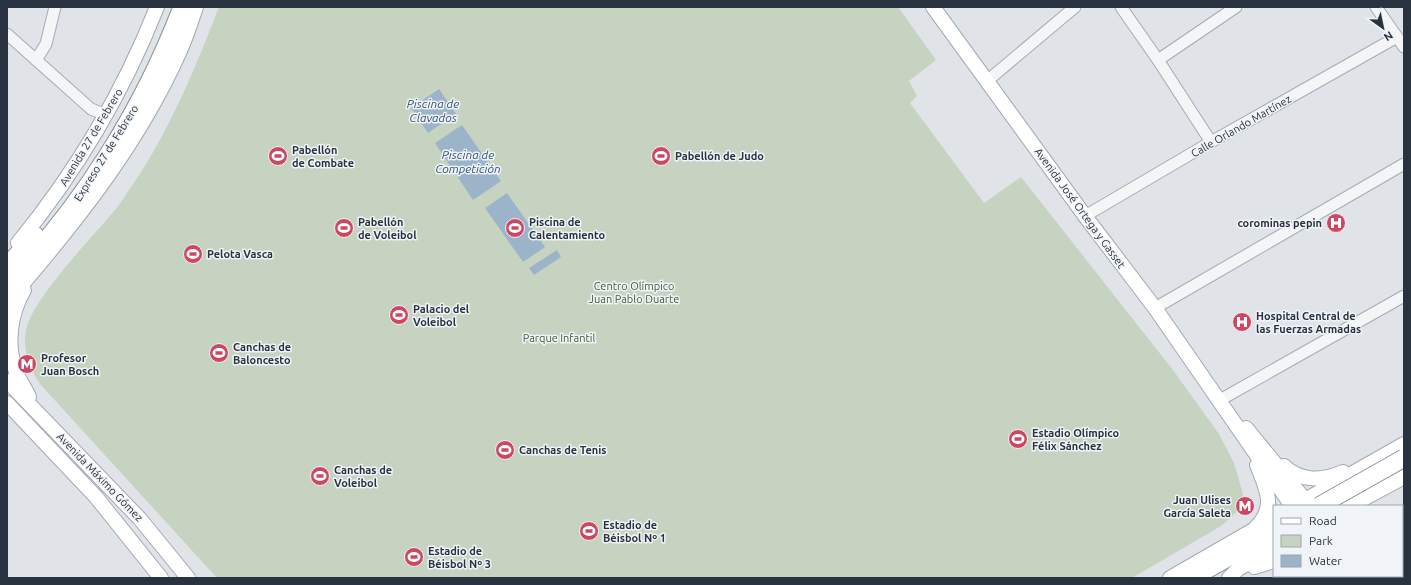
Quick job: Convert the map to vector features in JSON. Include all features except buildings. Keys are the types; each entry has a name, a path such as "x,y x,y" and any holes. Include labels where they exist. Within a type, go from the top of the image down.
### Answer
{"highway":[{"name":"Expreso 27 de Febrero","path":"7,266 26,246 80,178 126,108 173,7"},
{"name":"Expreso 27 de Febrero","path":"7,284 69,211 129,121 168,43 182,7"},
{"path":"1305,505 1400,451"},
{"path":"1345,505 1404,471"},
{"path":"1192,578 1273,533"},
{"path":"1216,578 1273,546"}],"main road":[{"name":"Avenida 27 de Febrero","path":"7,256 54,197 107,115 128,76 157,7"},
{"path":"7,302 78,219 155,102 180,52 196,7"},
{"name":"Avenida José Ortega y Gasset","path":"933,7 1085,216 1155,308 1223,404 1243,436 1305,505"},
{"path":"38,413 16,373 11,358 11,329 13,314 18,301 45,257"},
{"name":"Avenida Máximo Gómez","path":"7,381 140,519 188,578"},
{"name":"Avenida Máximo Gómez","path":"7,403 96,497 161,578"},
{"name":"Avenida José Ortega y Gasset","path":"1223,404 1268,453 1305,505"},
{"path":"7,414 28,424"},
{"path":"1243,436 1257,464 1268,499 1267,511 1262,521 1250,533"},
{"path":"1268,453 1290,472 1312,479 1324,478 1400,451"},
{"path":"1342,505 1337,498 1338,490 1400,451"},
{"path":"1305,505 1377,460"},
{"path":"1352,505 1404,477"},
{"path":"1374,502 1404,482"},
{"path":"1170,578 1273,519"},
{"path":"1210,555 1225,553 1267,527 1273,526"},
{"path":"1230,578 1238,569 1273,550"},
{"path":"1236,578 1273,558"},
{"path":"1254,567 1273,561"}],"street":[{"path":"36,60 46,44 55,7"},
{"path":"988,81 1075,7"},
{"path":"1121,7 1158,60 1211,142"},
{"path":"1158,60 1236,7"},
{"path":"1376,7 1404,47"},
{"path":"7,34 91,109 107,115"},
{"name":"Calle Orlando Martínez","path":"1085,216 1211,142 1397,37"},
{"path":"1155,308 1404,164"},
{"path":"1223,404 1404,296"}],"green space":[{"name":"Centro Olímpico Juan Pablo Duarte","path":"219,7 898,7 936,60 909,81 917,96 910,103 984,203 1021,177 1173,370 1219,434 1234,463 1243,494 1240,509 1221,526 1132,578 217,578 40,384 33,372 28,358 25,337 31,317 51,285 116,209 152,154 184,92"}],"water":[{"name":"Piscina de Clavados","path":"439,89 456,114 428,133 411,108"},
{"name":"Piscina de Competición","path":"462,125 501,181 473,200 435,143"},
{"name":"Piscina de Calentamiento","path":"507,193 545,247 523,262 485,208"},
{"path":"557,250 561,257 534,275 529,268"}],"place":[{"name":"Pabellón de Combate","path":"278,156"},
{"name":"Pabellón de Judo","path":"661,156"},
{"name":"corominas pepin","path":"1336,223"},
{"name":"Pabellón de Voleibol","path":"344,228"},
{"name":"Piscina de Calentamiento","path":"515,228"},
{"name":"Pelota Vasca","path":"193,254"},
{"name":"Palacio del Voleibol","path":"399,315"},
{"name":"Hospital Central de las Fuerzas Armadas","path":"1242,322"},
{"name":"Canchas de Baloncesto","path":"219,353"},
{"name":"Profesor Juan Bosch","path":"27,364"},
{"name":"Estadio Olímpico Félix Sánchez","path":"1018,439"},
{"name":"Canchas de Tenis","path":"505,450"},
{"name":"Canchas de Voleibol","path":"320,476"},
{"name":"Juan Ulises García Saleta","path":"1245,506"},
{"name":"Estadio de Béisbol Nº 1","path":"589,531"},
{"name":"Estadio de Béisbol Nº 3","path":"414,557"}],"park label":[{"name":"Parque Infantil","path":"559,338"}]}
